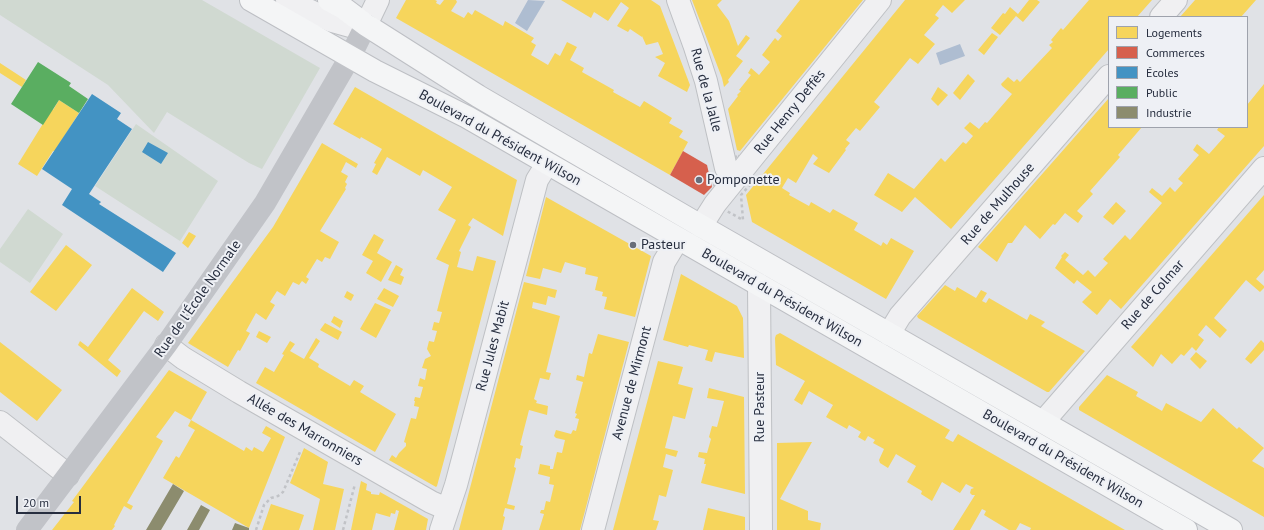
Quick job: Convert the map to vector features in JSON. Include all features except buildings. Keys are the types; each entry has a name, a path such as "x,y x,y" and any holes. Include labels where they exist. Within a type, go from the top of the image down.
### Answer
{"main road":[{"name":"Boulevard du Président Wilson","path":"251,0 375,71 467,117 1186,530"},
{"name":"Boulevard du Président Wilson","path":"329,0 478,96 701,226 1231,530"},
{"name":"Rue de l'École Normale","path":"27,530 166,345 266,203 350,57 366,25"}],"street":[{"path":"287,0 332,21 357,28 366,25 378,0"},
{"name":"Rue de la Jalle","path":"678,0 706,82 726,168 737,177"},
{"name":"Rue Henry Deffès","path":"701,226 707,215 737,177 880,0"},
{"path":"1162,16 1176,0"},
{"name":"Rue de Mulhouse","path":"889,334 900,316 1108,77"},
{"name":"Rue Jules Mabit","path":"441,530 458,478 537,180 547,164"},
{"name":"Rue de Colmar","path":"1043,422 1264,168"},
{"name":"Avenue de Mirmont","path":"594,530 664,262 678,239"},
{"name":"Rue Pasteur","path":"759,285 761,530"},
{"name":"Allée des Marronniers","path":"166,345 183,358 239,392 431,502 447,509"},
{"path":"0,422 68,476"}],"path":[{"path":"735,212 739,222"},
{"path":"256,530 264,505 271,498 278,496 283,492 308,432"},
{"path":"343,530 361,462"}],"shaded area":[{"path":"0,0 202,0 320,68 262,169 249,163 167,112 154,133 108,85 0,15"},
{"path":"136,124 218,181 180,241 95,186"},
{"path":"28,209 63,234 30,283 0,262 0,249"}],"water":[{"path":"528,0 545,1 527,31 515,23"},
{"path":"960,44 965,56 940,65 936,53"}],"place":[{"name":"Pomponette","path":"699,180"},
{"name":"Pasteur","path":"633,245"}]}
